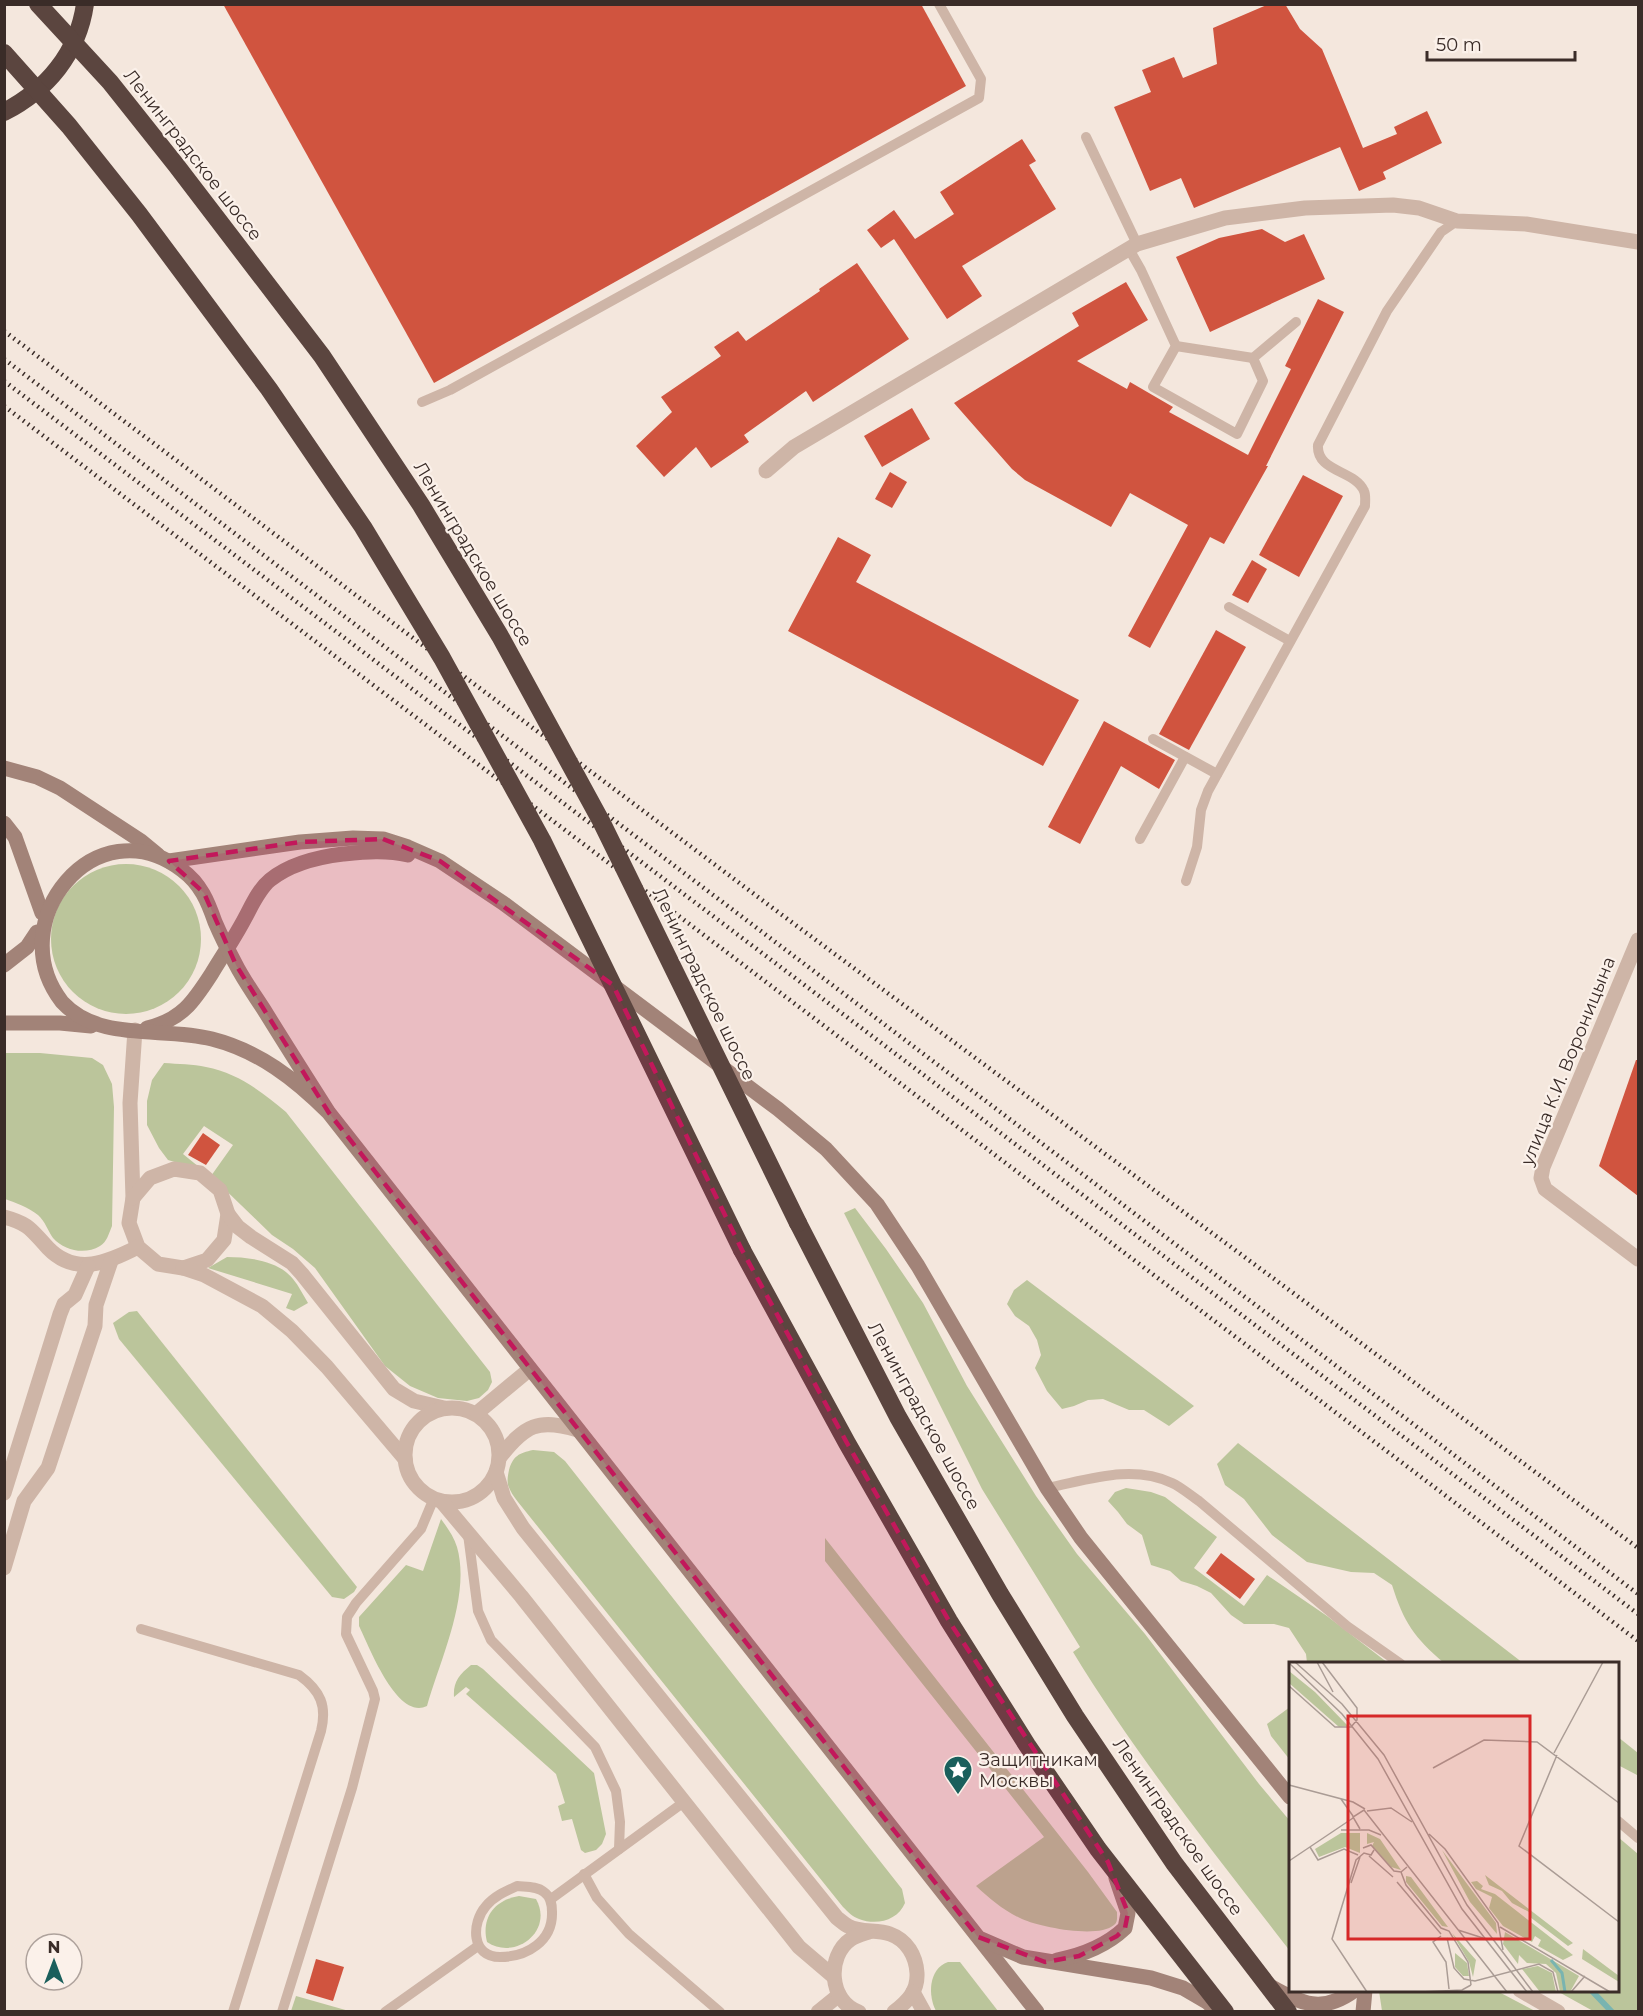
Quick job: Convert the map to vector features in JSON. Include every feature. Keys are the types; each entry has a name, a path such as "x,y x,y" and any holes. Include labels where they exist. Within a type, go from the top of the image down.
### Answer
{"highway":[{"name":"Ленинградское шоссе","path":"38,4 110,82 183,174 322,356 421,505 500,636 601,821 798,1223 898,1417 1000,1594 1075,1716 1174,1863 1288,2012"},
{"path":"4,112 39,90 54,74 67,56 77,36 85,4"},
{"path":"4,53 69,126 139,214 268,389 363,527 442,658 542,840 742,1250 847,1443 949,1621 1027,1745 1108,1862 1226,2012"}],"main road":[{"path":"4,768 37,777 60,788 141,841 194,880 207,900 236,965 329,1113"},
{"path":"4,823 15,837 42,913"},
{"path":"103,1027 74,1013 52,990 40,961 38,945 38,929 42,913 57,884 69,873 96,856 128,851 144,852 164,859 352,838 384,839 440,861 503,903 778,1109 826,1149 877,1204 906,1248 1047,1488 1081,1538 1289,1796"},
{"path":"135,1030 158,1024 180,1013 192,1003 228,950 264,886 279,873 293,866 332,855 367,852 395,852 440,861"},
{"path":"210,975 216,949 215,922"},
{"path":"4,965 27,947 38,929"},
{"path":"4,1023 60,1023 188,1034 233,1045 256,1056 284,1072 309,1092 329,1113 1037,2012"},
{"path":"1045,1962 1079,1956 1102,1945 1125,1928 1128,1913 1121,1890 1108,1862"},
{"path":"978,1937 1023,1957 1151,1978 1183,1988 1207,2002 1218,2012"},
{"path":"1266,1984 1296,2001 1309,2004 1322,2005 1334,2002 1352,1992"},
{"path":"1363,2012 1365,1992"}],"street":[{"path":"766,471 794,447 1133,247 1225,218 1305,208 1393,205 1419,208 1457,221 1526,224 1638,243"},
{"name":"улица К.И. Вороницына","path":"1637,947 1543,1167 1541,1178 1545,1189 1638,1259"},
{"path":"135,1030 129,1103 133,1198 129,1223 138,1247 158,1264 204,1275 262,1306 292,1331 327,1368 405,1459"},
{"path":"133,1198 150,1178 174,1169 200,1173 220,1190 228,1214 238,1227 292,1263 394,1389 414,1401 444,1408"},
{"path":"183,1269 207,1260 224,1240 228,1214"},
{"path":"4,1217 21,1222 33,1229 51,1251 64,1260 88,1266 111,1261 138,1247"},
{"path":"4,1568 24,1501 48,1468 95,1326 96,1305 111,1261"},
{"path":"4,1493 60,1314 64,1304 75,1295 88,1266"},
{"path":"477,1413 530,1369"},
{"path":"438,1500 468,1501 490,1485 496,1472 501,1460 496,1433 477,1413 450,1406 424,1415 407,1436 404,1463 417,1488 438,1500 468,1534 799,1947 833,1976"},
{"path":"500,1457 516,1436 539,1424 558,1424 578,1430"},
{"path":"496,1472 504,1498 523,1528 837,1918 848,1926 869,1932 889,1933 906,1944 917,1962 918,1982 909,2000 894,2012"},
{"path":"859,2012 853,2010 839,1995 833,1976 837,1956 850,1940 869,1932"},
{"path":"913,1992 924,2012"},
{"path":"1523,1992 1558,2012"},
{"path":"818,2012 839,1995"}],"lane":[{"path":"422,402 450,390 979,98 981,79 939,4"},
{"path":"1086,137 1141,270 1176,346"},
{"path":"1186,881 1197,847 1201,810 1208,791 1365,506 1365,493 1358,482 1323,462 1317,452 1318,445 1387,311 1441,232 1457,221"},
{"path":"1176,346 1253,358 1296,322"},
{"path":"1176,346 1153,387 1237,434 1263,381 1253,358"},
{"path":"1229,607 1290,641"},
{"path":"1153,739 1217,774"},
{"path":"1140,839 1185,757"},
{"path":"1047,1488 1132,1472 1152,1475 1174,1484 1199,1501 1347,1626 1398,1662"},
{"path":"282,2012 352,1788 375,1699 346,1634 346,1617 421,1529 438,1500"},
{"path":"468,1534 478,1611 491,1640 595,1747 616,1791 620,1822 619,1849"},
{"path":"141,1629 299,1675 316,1690 323,1705 324,1717 321,1731 233,2012"},
{"path":"551,1899 684,1802"},
{"path":"1619,1823 1638,1838"},
{"path":"584,1874 597,1898 629,1934 720,2012"},
{"path":"517,1887 530,1887 543,1891 551,1899 552,1923 548,1934 524,1953 497,1957 485,1954 478,1946 479,1916 495,1897 517,1887"},
{"path":"385,2012 478,1946"}],"highlighted area":[{"path":"383,839 440,861 613,985 742,1250 847,1443 949,1621 1108,1862 1128,1913 1125,1928 1117,1936 1079,1956 1045,1962 978,1937 329,1113 236,965 204,893 169,861 300,842"}],"green space":[{"path":"126,864 155,870 179,886 195,910 201,939 195,968 179,992 155,1008 126,1014 97,1008 73,992 57,968 51,939 57,910 73,886 97,870"},
{"path":"5,1053 40,1053 92,1058 103,1065 112,1084 114,1107 112,1226 108,1237 94,1249 82,1251 63,1246 53,1238 38,1215 26,1207 5,1199"},
{"path":"164,1063 201,1066 229,1074 259,1091 286,1112 490,1372 492,1382 488,1390 479,1398 467,1401 438,1398 410,1386 385,1366 315,1268 272,1235 211,1176 233,1145 204,1126 183,1154 199,1167 168,1160 147,1125 147,1101 152,1080"},
{"path":"855,1208 923,1303 967,1386 1036,1496 1077,1554 1145,1634 1289,1820 1289,1950 1150,1767 1073,1652 1080,1647 982,1489 844,1213"},
{"path":"227,1257 254,1259 280,1268 293,1279 308,1303 294,1311 286,1308 292,1294 208,1268"},
{"path":"1027,1280 1194,1406 1169,1426 1144,1410 1129,1410 1103,1399 1088,1400 1062,1409 1047,1391 1035,1368 1041,1355 1037,1340 1029,1326 1015,1316 1007,1304 1014,1290"},
{"path":"137,1311 357,1587 354,1592 344,1599 332,1597 119,1339 113,1323 129,1312"},
{"path":"1238,1443 1522,1662 1443,1662 1411,1628 1401,1610 1392,1585 1374,1573 1351,1572 1307,1562 1272,1535 1244,1499 1225,1485 1217,1464"},
{"path":"533,1450 554,1452 565,1461 902,1889 905,1903 897,1914 886,1920 873,1922 855,1917 843,1907 518,1502 508,1485 509,1470 512,1461 517,1456"},
{"path":"1126,1488 1165,1497 1217,1537 1194,1568 1244,1606 1267,1575 1327,1616 1387,1662 1307,1662 1306,1654 1289,1628 1274,1624 1244,1624 1231,1615 1211,1593 1181,1581 1170,1571 1151,1565 1142,1535 1127,1524 1108,1501 1115,1492"},
{"path":"441,1519 457,1547 460,1586 452,1628 427,1706 416,1708 405,1703 386,1679 359,1626 359,1617 406,1565 423,1571"},
{"path":"825,1538 1088,1872 1117,1912 1117,1921 1114,1925 1106,1929 1083,1931 1030,1922 1003,1908 976,1886 1044,1837 825,1561"},
{"path":"471,1665 477,1665 483,1669 594,1773 606,1834 602,1844 596,1850 585,1853 581,1850 572,1819 562,1821 558,1806 565,1803 556,1774 466,1694 470,1690 466,1687 454,1697 458,1679"},
{"path":"1289,1708 1289,1759 1271,1736 1267,1724"},
{"path":"1619,1738 1638,1753 1638,1782 1637,1775 1619,1766"},
{"path":"1619,1838 1638,1854 1638,2011 1593,2011 1559,1992 1619,1992"},
{"path":"519,1896 536,1899 540,1911 540,1922 536,1932 529,1940 509,1948 498,1947 487,1942 486,1925 491,1912 503,1901"},
{"path":"948,1962 960,1962 998,2011 936,2011 931,1991 933,1977 941,1966"},
{"path":"1379,1992 1499,1992 1535,2011 1382,2011"},
{"path":"296,1996 349,2011 291,2011"}],"building":[{"path":"223,4 921,4 966,86 434,383"},
{"path":"1269,4 1285,4 1300,29 1322,49 1363,148 1397,134 1394,127 1427,111 1442,143 1383,172 1386,179 1359,191 1340,147 1194,208 1181,178 1150,191 1114,107 1151,92 1142,70 1174,57 1183,78 1217,64 1213,28"},
{"path":"1022,139 1036,161 1029,165 1056,209 962,266 982,296 947,319 894,239 881,248 867,230 894,210 915,239 954,214 940,192"},
{"path":"1262,229 1285,242 1304,234 1325,279 1210,332 1176,257 1219,238"},
{"path":"857,263 909,339 813,402 806,391 744,435 749,442 711,468 696,447 664,477 636,446 672,412 661,397 721,356 714,347 738,331 746,341"},
{"path":"1126,282 1148,320 1077,361 1127,389 1130,382 1173,407 1169,412 1248,455 1291,369 1285,366 1318,299 1344,312 1266,466 1268,466 1224,544 1210,537 1150,648 1128,636 1188,525 1130,493 1111,527 1025,480 1012,469 954,403 1079,326 1072,313"},
{"path":"912,408 930,439 882,467 864,436"},
{"path":"890,472 907,482 892,508 875,499"},
{"path":"1303,475 1343,496 1299,577 1259,555"},
{"path":"838,537 871,555 856,582 1079,700 1043,766 788,631"},
{"path":"1252,560 1267,569 1248,603 1232,595"},
{"path":"1216,630 1246,647 1189,750 1159,734"},
{"path":"1104,721 1175,760 1159,789 1121,766 1080,844 1048,827"},
{"path":"1636,1060 1638,1060 1638,1196 1599,1166"},
{"path":"203,1133 220,1145 206,1165 188,1155"},
{"path":"1221,1553 1255,1579 1240,1599 1206,1573"},
{"path":"316,1959 344,1967 333,2001 306,1993"}],"waterway":[{"path":"1593,1992 1612,2012"}],"railway":[{"path":"4,331 778,912 1638,1548"},
{"path":"4,359 1638,1594"},
{"path":"4,381 1638,1614"},
{"path":"4,406 1638,1641"}],"place":[{"name":"Защитникам Москвы","path":"958,1796"}]}
